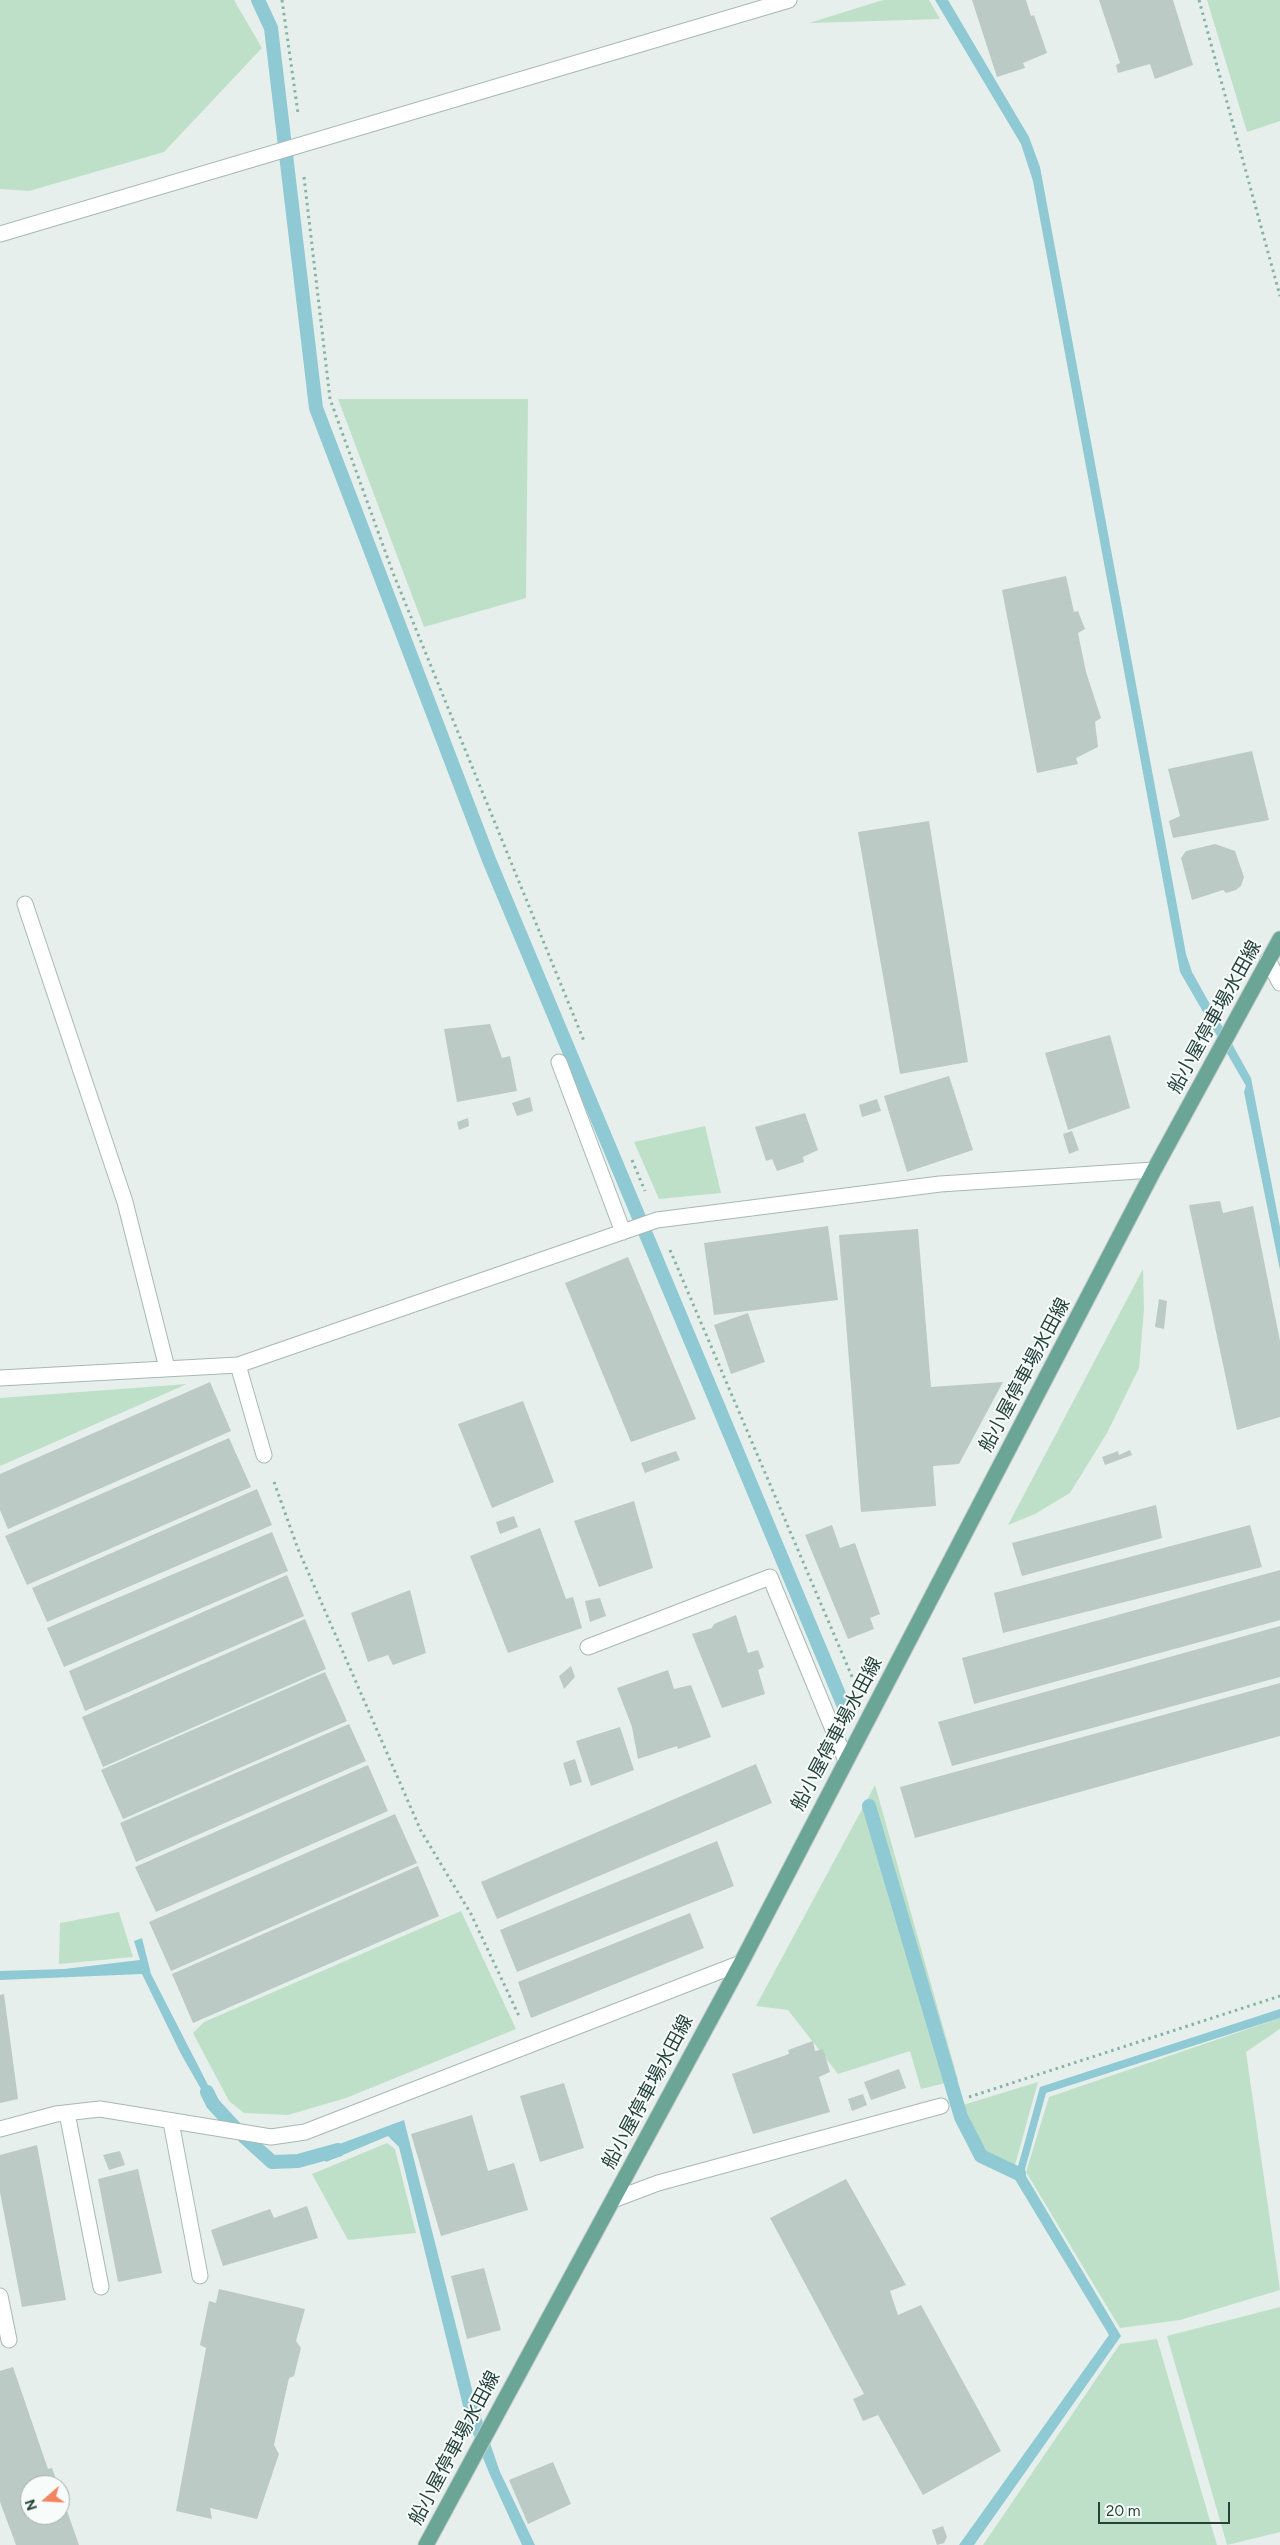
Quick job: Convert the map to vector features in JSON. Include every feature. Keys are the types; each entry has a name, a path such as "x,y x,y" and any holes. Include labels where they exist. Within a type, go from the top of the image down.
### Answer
{"main road":[{"name":"船小屋停車場水田線","path":"426,2545 741,1963 1154,1170 1280,939"}],"street":[{"path":"0,234 789,0"},
{"path":"25,904 125,1202 167,1368"},
{"path":"1268,960 1280,983"},
{"path":"559,1062 623,1232"},
{"path":"0,1378 238,1365 657,1220 940,1184 1154,1170"},
{"path":"238,1365 264,1456"},
{"path":"588,1647 770,1577 846,1761"},
{"path":"0,2129 67,2113 100,2109 271,2137 305,2132 741,1963"},
{"path":"613,2200 658,2183 941,2106"},
{"path":"67,2113 101,2287"},
{"path":"171,2122 200,2276"},
{"path":"0,2296 9,2340"}],"path":[{"path":"282,0 299,117"},
{"path":"1199,0 1280,296"},
{"path":"301,146 330,399 393,573 585,1044"},
{"path":"630,1155 870,1716"},
{"path":"264,1456 298,1549 421,1831 471,1914 533,2044"},
{"path":"941,2106 1280,1996"}],"green space":[{"path":"0,0 234,0 262,48 164,152 29,191 0,189"},
{"path":"883,0 929,0 940,19 809,23"},
{"path":"1207,0 1280,0 1280,121 1247,132"},
{"path":"338,399 528,399 526,598 424,627"},
{"path":"705,1126 721,1193 659,1199 634,1142"},
{"path":"1143,1269 1144,1309 1139,1368 1107,1433 1070,1493 1035,1514 1008,1525"},
{"path":"187,1384 0,1466 0,1398"},
{"path":"875,1785 958,2080 921,2089 910,2051 838,2074 788,2010 756,2006"},
{"path":"461,1911 516,2029 346,2098 288,2115 244,2113 229,2101 193,2033 204,2022"},
{"path":"119,1912 133,1957 59,1964 60,1923"},
{"path":"1280,2018 1280,2029 1246,2052 1280,2290 1180,2320 1120,2328 1026,2172 1049,2097"},
{"path":"1038,2082 1015,2165 986,2151 966,2117 963,2105"},
{"path":"387,2143 395,2149 416,2233 348,2240 312,2174"},
{"path":"1280,2307 1280,2532 1227,2545 1167,2336"},
{"path":"1157,2339 1217,2545 983,2545 1120,2344"}],"water":[{"path":"935,0 948,0 1029,137 1040,167 1186,954 1192,972 1251,1078 1280,1227 1280,1270 1244,1092 1246,1086 1180,972 1033,181 1021,144"},
{"path":"142,1938 151,1974 208,2085 221,2103 213,2110 181,2054 142,1974 0,1980 0,1971 64,1969 140,1960 134,1941"},
{"path":"1280,2009 1280,2018 1046,2093 1025,2169 1026,2176 1121,2336 974,2545 959,2545 1109,2335 1013,2176 1014,2169 1017,2170 1040,2087"},
{"path":"404,2120 474,2397 500,2472 535,2545 522,2545 465,2414 399,2147 388,2136 326,2162 318,2152"}],"building":[{"path":"972,0 1026,0 1031,16 1034,15 1047,53 1023,63 1025,68 997,77"},
{"path":"1099,0 1173,0 1193,65 1155,79 1150,64 1118,73 1116,65 1120,63"},
{"path":"1066,576 1074,612 1078,611 1085,629 1078,633 1086,672 1101,718 1095,722 1098,747 1076,758 1078,764 1037,773 1002,590"},
{"path":"1252,751 1269,820 1173,838 1169,821 1180,816 1168,769"},
{"path":"929,821 968,1062 900,1074 858,832"},
{"path":"1215,844 1235,851 1244,877 1241,886 1236,890 1226,893 1223,890 1192,900 1181,858 1186,851"},
{"path":"490,1024 502,1058 510,1056 517,1091 457,1102 444,1029"},
{"path":"1110,1035 1130,1108 1068,1130 1045,1053"},
{"path":"949,1076 973,1150 907,1172 884,1096"},
{"path":"530,1097 533,1111 517,1116 512,1103"},
{"path":"877,1099 881,1111 862,1117 859,1105"},
{"path":"805,1113 818,1150 803,1157 804,1162 777,1171 772,1159 766,1161 755,1127"},
{"path":"468,1118 469,1126 459,1130 457,1122"},
{"path":"1072,1131 1079,1150 1069,1154 1063,1134"},
{"path":"1220,1201 1223,1213 1253,1206 1280,1341 1280,1417 1237,1430 1189,1205"},
{"path":"828,1226 838,1300 714,1315 704,1243"},
{"path":"918,1229 931,1387 1003,1382 959,1464 933,1466 936,1506 861,1512 839,1235"},
{"path":"628,1257 696,1419 631,1442 565,1283"},
{"path":"1159,1299 1167,1301 1164,1329 1155,1327"},
{"path":"748,1313 765,1362 731,1374 714,1325"},
{"path":"210,1382 231,1431 8,1529 0,1510 0,1474"},
{"path":"523,1401 554,1482 492,1508 458,1424"},
{"path":"229,1438 251,1487 27,1585 5,1536"},
{"path":"1130,1450 1132,1455 1105,1465 1102,1457 1118,1451 1119,1455"},
{"path":"676,1451 680,1460 645,1473 641,1463"},
{"path":"257,1489 272,1525 47,1622 32,1588"},
{"path":"634,1501 653,1568 599,1587 574,1521"},
{"path":"1156,1505 1162,1538 1022,1576 1012,1543"},
{"path":"514,1516 518,1527 500,1534 496,1522"},
{"path":"832,1525 840,1548 855,1543 880,1614 870,1618 874,1629 848,1639 805,1535"},
{"path":"1250,1525 1262,1567 1003,1633 994,1593"},
{"path":"540,1528 566,1599 573,1597 582,1628 508,1653 470,1556"},
{"path":"272,1532 288,1571 64,1667 47,1628"},
{"path":"1280,1570 1280,1620 974,1704 962,1658"},
{"path":"287,1575 304,1616 85,1711 69,1671"},
{"path":"410,1590 426,1653 393,1665 388,1655 368,1662 351,1613"},
{"path":"600,1598 606,1616 590,1622 585,1601"},
{"path":"736,1615 748,1653 758,1650 764,1667 758,1670 765,1694 722,1708 692,1634 712,1628 714,1624"},
{"path":"305,1619 326,1669 103,1767 82,1717"},
{"path":"1280,1626 1280,1677 952,1766 938,1722"},
{"path":"571,1666 575,1677 564,1689 559,1676"},
{"path":"668,1670 674,1689 691,1685 711,1737 678,1749 677,1746 638,1759 632,1727 617,1688"},
{"path":"325,1672 347,1721 123,1819 101,1770"},
{"path":"1280,1683 1280,1736 915,1838 900,1787"},
{"path":"349,1724 366,1761 136,1862 120,1823"},
{"path":"620,1727 634,1770 591,1786 576,1741"},
{"path":"575,1759 582,1782 570,1786 563,1763"},
{"path":"756,1764 772,1803 497,1919 481,1882"},
{"path":"368,1765 388,1811 156,1912 135,1867"},
{"path":"395,1814 417,1863 171,1971 149,1922"},
{"path":"717,1841 734,1886 517,1972 500,1930"},
{"path":"418,1866 439,1916 193,2023 172,1974"},
{"path":"690,1913 704,1948 531,2018 518,1982"},
{"path":"4,1994 18,2099 0,2103 0,1995"},
{"path":"813,2041 815,2051 823,2049 830,2072 819,2077 830,2112 753,2134 732,2074 789,2054 788,2050"},
{"path":"899,2069 906,2088 871,2100 864,2082"},
{"path":"564,2083 584,2148 540,2162 520,2096"},
{"path":"863,2094 867,2105 852,2111 848,2099"},
{"path":"472,2115 488,2171 514,2163 528,2210 441,2236 411,2134"},
{"path":"37,2145 66,2300 22,2307 0,2192 0,2155"},
{"path":"120,2151 125,2165 109,2170 103,2155"},
{"path":"138,2169 162,2273 118,2282 98,2179"},
{"path":"846,2179 906,2285 890,2291 898,2315 921,2305 1001,2451 923,2495 878,2415 863,2421 853,2399 864,2394 770,2218"},
{"path":"307,2206 318,2238 223,2266 211,2230 270,2209 274,2218"},
{"path":"484,2268 501,2330 467,2339 451,2276"},
{"path":"219,2289 305,2309 296,2341 301,2348 294,2376 289,2378 274,2445 279,2454 257,2519 210,2508 212,2519 176,2511 206,2348 200,2345 209,2301 216,2303"},
{"path":"13,2367 48,2469 52,2468 54,2475 20,2475 20,2525 70,2525 70,2519 79,2545 16,2545 0,2502 0,2371"},
{"path":"553,2462 571,2504 528,2524 509,2480"},
{"path":"943,2526 947,2537 944,2543 937,2545 932,2530"}],"waterway":[{"path":"258,0 271,28 316,408 489,860 843,1704"},
{"path":"869,1806 961,2117 981,2156 1019,2174"},
{"path":"207,2092 213,2104 239,2132 272,2162 298,2161 338,2150"}]}
